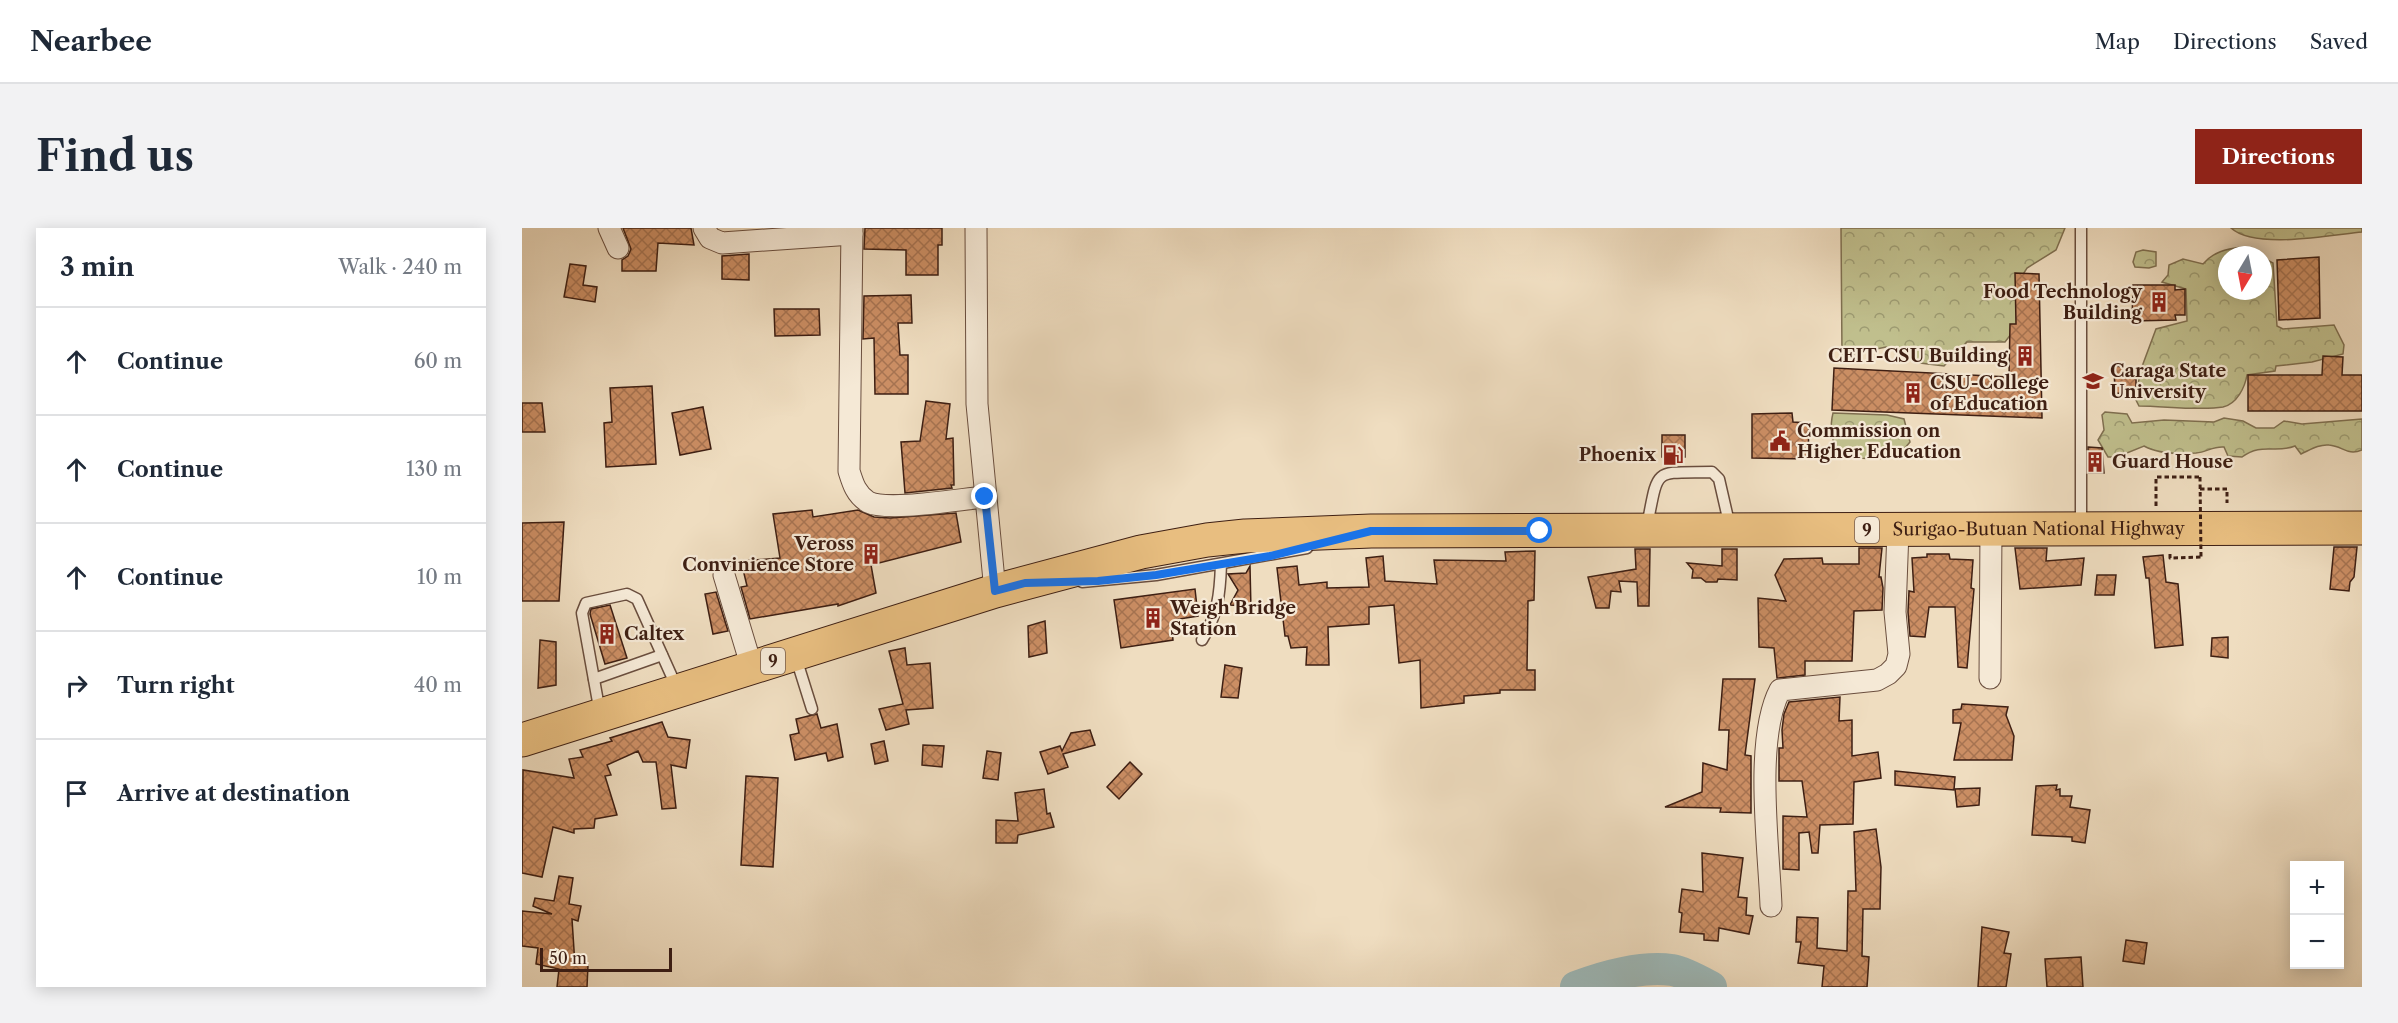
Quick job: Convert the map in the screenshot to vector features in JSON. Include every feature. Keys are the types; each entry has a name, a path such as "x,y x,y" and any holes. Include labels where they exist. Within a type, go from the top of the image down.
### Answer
{"main road":[{"name":"Surigao-Butuan National Highway","path":"522,740 1010,587 1131,555 1207,540 1291,533 1371,531 2362,528"}],"street":[{"path":"609,228 618,248"},
{"path":"704,228 710,238 722,243 852,231 849,471 855,490 869,502 887,507 985,497"},
{"path":"976,228 977,404 985,497 1010,587"},
{"path":"1990,678 1992,529"},
{"path":"1771,906 1765,763 1767,733 1773,704 1780,690 1877,680 1896,666 1899,654 1894,612 1898,530"},
{"path":"724,575 752,668"}],"lane":[{"path":"2081,228 2081,529"},
{"path":"1646,531 1656,480 1665,473 1712,472 1719,479 1731,531"},
{"path":"1010,587 1098,581 1221,564 1270,556 1371,531"},
{"path":"1202,640 1214,620 1220,601 1221,564"},
{"path":"600,716 582,613 586,603 627,594 636,599 679,691"},
{"path":"795,654 812,710"},
{"path":"594,679 662,655"}],"path":[{"path":"2156,477 2200,477 2201,557 2170,558"},
{"path":"2200,489 2227,489"}],"green space":[{"path":"1841,228 2065,228 2056,250 2027,268 2015,287 2021,321 2005,342 1967,342 1944,366 1920,363 1886,347 1842,356"},
{"path":"2231,228 2362,228 2362,232 2275,240 2242,235"},
{"path":"2143,250 2156,252 2156,266 2135,267 2133,262 2136,252"},
{"path":"2218,253 2218,300 2272,300 2273,263 2277,326 2283,329 2334,325 2344,345 2343,354 2312,362 2276,366 2275,371 2247,375 2240,394 2223,407 2139,406 2136,400 2140,372 2156,329 2187,321 2186,289 2162,282 2168,275 2169,265 2183,259 2203,264"},
{"path":"2105,412 2127,414 2132,423 2164,420 2214,422 2224,418 2243,421 2256,428 2274,428 2284,421 2302,424 2362,419 2362,450 2352,452 2325,445 2301,454 2295,446 2256,450 2242,457 2228,456 2224,447 2184,453 2163,452 2144,446 2117,457 2108,457 2098,440 2104,430 2102,415"},
{"path":"1833,413 1887,415 1904,419 1910,442 1891,457 1868,459 1845,455 1837,449 1833,439 1831,423"}],"building":[{"path":"623,228 691,228 694,245 658,243 656,271 622,271 622,260 628,256 631,249"},
{"path":"865,228 942,228 942,245 938,245 938,275 906,275 906,250 864,249"},
{"path":"749,254 749,280 722,279 722,256"},
{"path":"2319,257 2320,318 2279,320 2277,260"},
{"path":"570,264 586,266 583,285 597,287 595,302 564,297"},
{"path":"2015,273 2039,274 2042,418 1832,410 1834,368 2009,377 2010,324 2016,324"},
{"name":"Food Technology Building","path":"2133,285 2175,285 2175,290 2185,289 2185,315 2175,315 2176,320 2132,321"},
{"path":"911,295 912,323 898,323 900,355 908,355 908,394 875,394 874,338 863,339 864,296"},
{"path":"774,309 819,309 820,335 775,336"},
{"path":"2323,356 2343,357 2342,375 2362,375 2362,411 2248,411 2248,375 2322,375"},
{"path":"2114,366 2136,368 2136,394 2115,393"},
{"path":"652,386 656,464 606,467 604,423 612,422 610,388"},
{"path":"926,401 950,404 946,439 953,438 954,485 951,485 952,488 905,493 901,442 920,441"},
{"path":"522,403 542,403 545,432 522,432"},
{"path":"703,407 711,449 680,455 672,413"},
{"name":"Commission on Higher Education","path":"1792,413 1793,422 1809,423 1808,459 1752,458 1752,414"},
{"path":"1662,435 1685,435 1685,457 1662,457"},
{"name":"Guard House","path":"2088,447 2102,448 2104,473 2088,473"},
{"path":"812,510 813,517 858,510 874,517 890,518 956,513 961,542 871,565 876,593 838,606 838,604 750,619 741,587 747,586 741,561 780,558 773,514"},
{"path":"564,522 559,601 522,601 522,523"},
{"path":"2334,547 2357,547 2354,577 2350,582 2349,591 2330,589"},
{"path":"1859,548 1882,548 1879,577 1881,577 1883,588 1882,610 1854,611 1852,661 1805,661 1805,675 1777,678 1774,648 1759,647 1758,598 1786,601 1775,575 1784,559 1822,558 1823,564 1859,564"},
{"path":"2015,548 2047,548 2046,561 2084,558 2081,585 2020,589"},
{"path":"1635,549 1650,549 1649,606 1638,606 1637,582 1619,581 1621,592 1611,591 1609,608 1596,608 1588,577 1636,569"},
{"path":"1722,549 1737,549 1737,580 1718,579 1717,582 1706,582 1701,578 1692,578 1693,570 1687,563 1722,566"},
{"path":"1535,551 1534,600 1528,601 1527,670 1535,670 1535,690 1500,690 1500,693 1464,696 1464,703 1421,708 1420,660 1399,663 1394,605 1369,607 1369,624 1328,627 1329,665 1306,665 1307,647 1291,648 1288,636 1285,636 1277,568 1297,566 1299,585 1327,582 1327,588 1369,587 1366,558 1383,556 1385,581 1437,584 1434,560 1506,561 1505,552"},
{"path":"1927,554 1949,554 1950,559 1973,560 1971,588 1974,589 1967,668 1958,667 1955,607 1929,607 1925,637 1910,636 1909,591 1914,592 1912,558 1927,557"},
{"path":"2163,555 2166,582 2178,584 2183,645 2155,648 2149,578 2146,578 2143,557"},
{"path":"1250,566 1251,610 1248,606 1230,605 1238,590 1228,574 1246,573"},
{"path":"2097,575 2116,575 2114,595 2095,595"},
{"name":"Weigh Bridge Station","path":"1195,589 1198,616 1179,619 1181,629 1172,631 1173,640 1121,648 1114,600"},
{"path":"716,592 728,631 713,634 705,594"},
{"name":"Caltex","path":"610,605 627,658 605,664 590,614 591,609"},
{"path":"1045,621 1047,653 1029,657 1028,626"},
{"path":"2228,637 2228,658 2211,656 2212,638"},
{"path":"540,640 556,642 556,685 538,688"},
{"path":"905,648 907,665 930,663 933,708 906,710 909,724 886,730 879,709 903,704 889,651"},
{"path":"1225,665 1242,668 1238,698 1221,697"},
{"path":"1723,679 1755,679 1745,755 1751,756 1751,813 1720,812 1721,808 1665,807 1702,792 1703,763 1727,770 1729,730 1719,730"},
{"path":"1840,697 1839,721 1852,720 1852,756 1878,752 1881,778 1854,782 1853,824 1820,825 1818,853 1812,853 1809,832 1799,833 1799,870 1783,869 1783,816 1807,817 1802,781 1779,781 1779,748 1783,748 1784,714 1789,702"},
{"path":"1962,704 2008,707 2006,715 2014,736 2012,760 1954,760 1961,723 1953,723 1953,710 1961,709"},
{"path":"817,714 821,728 837,724 843,757 828,761 826,753 795,760 790,735 799,733 796,719"},
{"path":"662,722 668,737 690,740 686,768 671,765 676,808 662,809 656,762 643,762 638,751 607,765 611,775 605,776 617,815 595,819 594,828 574,829 574,833 553,827 542,877 522,873 523,770 574,778 569,759 583,757 580,750 612,741 610,738"},
{"path":"1090,730 1095,745 1063,754 1068,767 1048,774 1040,752 1060,746 1062,751 1071,733"},
{"path":"884,741 888,761 875,764 871,744"},
{"path":"923,745 944,746 942,767 922,765"},
{"path":"987,751 1001,753 998,780 983,778"},
{"path":"1130,762 1142,774 1119,799 1107,787"},
{"path":"1895,771 1955,777 1954,790 1895,785"},
{"path":"746,776 778,778 773,867 741,865"},
{"path":"2057,785 2056,790 2060,789 2060,796 2072,796 2070,807 2090,810 2085,843 2072,841 2072,837 2032,835 2036,786"},
{"path":"1980,788 1979,805 1957,807 1955,789"},
{"path":"1044,789 1047,814 1050,813 1054,827 1018,835 1017,843 996,843 996,820 1018,821 1015,793"},
{"path":"1876,829 1881,867 1880,909 1863,909 1862,956 1869,957 1867,987 1822,987 1824,966 1798,963 1801,942 1796,942 1797,917 1818,918 1817,948 1847,951 1848,891 1856,891 1854,832"},
{"path":"1702,853 1743,858 1738,897 1747,898 1746,915 1753,916 1749,934 1719,928 1718,941 1704,940 1704,934 1680,932 1682,913 1679,912 1682,889 1703,892"},
{"path":"559,876 573,878 569,904 581,906 578,921 572,919 575,965 588,965 587,987 557,987 559,969 536,964 538,948 522,946 522,911 552,914 533,906 535,898 554,901"},
{"path":"1982,927 2009,932 2004,953 2011,954 2006,987 1978,987"},
{"path":"2126,940 2147,943 2144,964 2123,961"},
{"path":"2081,957 2083,987 2047,987 2045,959"}],"waterway":[{"path":"1576,987 1599,979 1648,969 1672,970 1711,987"}],"place":[{"name":"Food Technology Building","path":"2159,302"},
{"name":"CEIT-CSU Building","path":"2025,356"},
{"name":"Caraga State University","path":"2093,381"},
{"name":"CSU-College of Education","path":"1913,393"},
{"name":"Commission on Higher Education","path":"1780,441"},
{"name":"Phoenix","path":"1673,455"},
{"name":"Guard House","path":"2095,462"},
{"name":"Veross Convinience Store","path":"871,554"},
{"name":"Weigh Bridge Station","path":"1153,618"},
{"name":"Caltex","path":"607,634"}],"route":[{"path":"985,497 995,591 1025,583 1066,583 1156,575 1270,556 1371,531 1540,531"}]}
